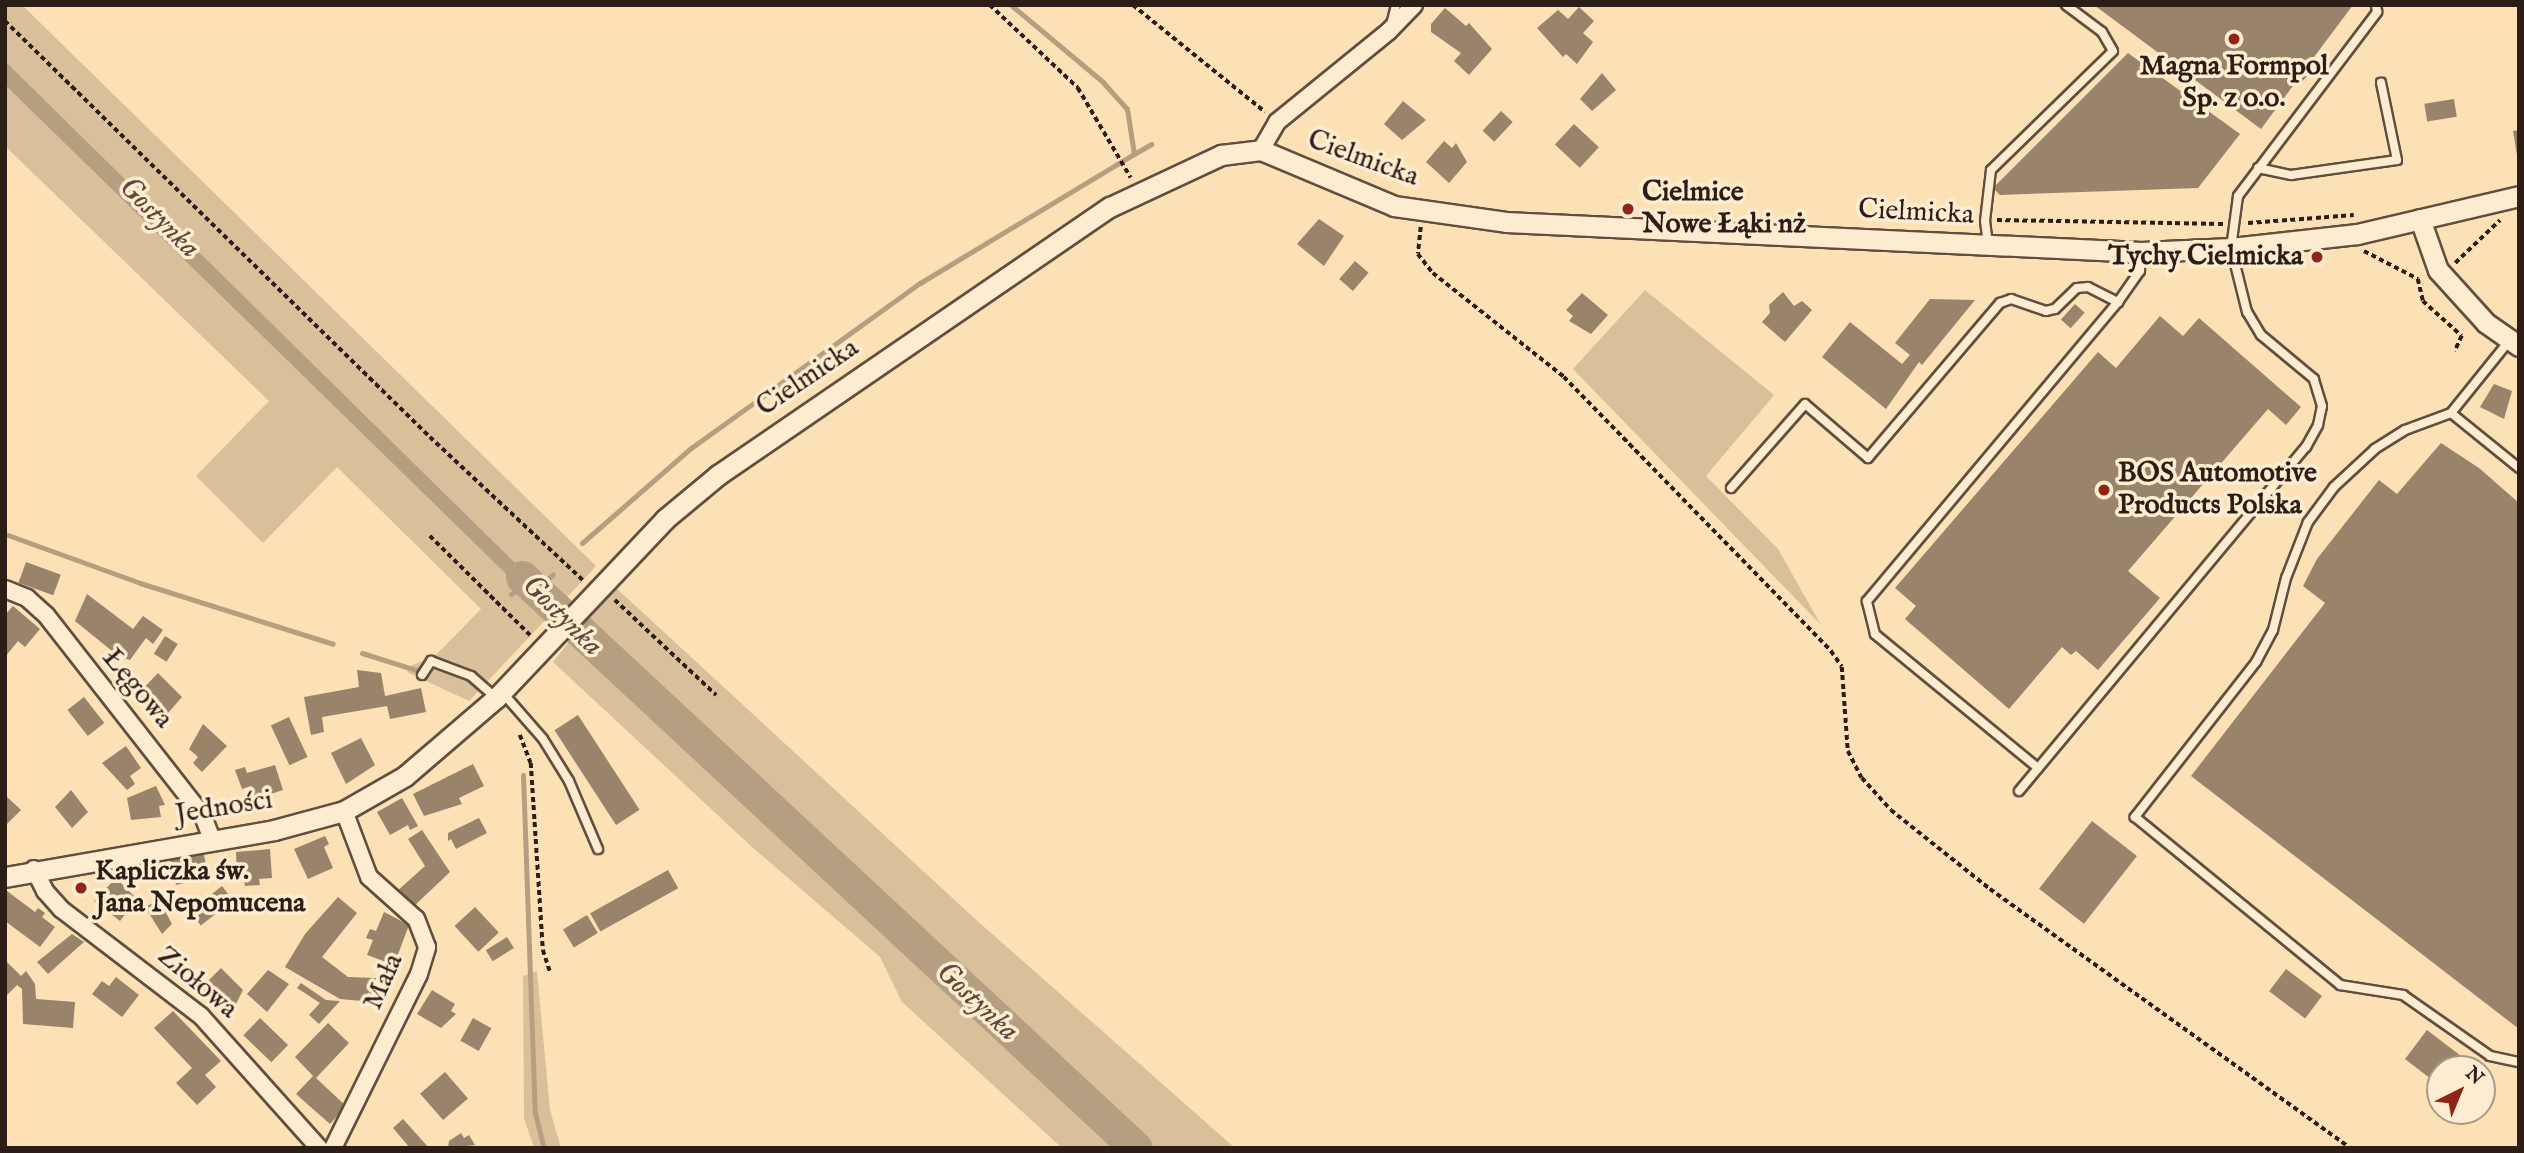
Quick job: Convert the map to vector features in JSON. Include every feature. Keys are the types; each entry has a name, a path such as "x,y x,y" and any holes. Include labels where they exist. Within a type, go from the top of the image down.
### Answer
{"street":[{"path":"1261,150 1277,122 1389,31 1414,5"},
{"name":"Cielmicka","path":"436,753 499,695 665,519 718,475 1110,207 1221,155 1261,150 1394,206 1506,222 2141,252 2231,248 2357,233 2519,196"},
{"path":"2420,219 2438,271 2486,323 2514,343"},
{"name":"Łęgowa","path":"5,589 27,598 46,615 181,785 203,816 212,839"},
{"name":"Jedności","path":"5,877 34,869 274,830 344,811 405,776 436,753"},
{"name":"Mała","path":"333,1148 419,974 427,947 416,919 369,877 344,811"},
{"name":"Ziołowa","path":"34,869 45,891 61,909 201,1016 319,1148"}],"lane":[{"path":"1389,31 1396,5"},
{"path":"1988,245 1985,221 1991,170 2113,51 2102,32 2066,5"},
{"path":"2019,791 2306,447 2318,425 2320,390 2314,379 2261,335 2247,312 2231,248 2238,196 2377,12 2376,5"},
{"path":"2258,168 2291,175 2397,160 2381,83"},
{"path":"2038,768 1875,634 1867,601 2118,302 2140,271 2141,252"},
{"path":"1731,488 1805,404 1868,457 2000,303 2011,299 2046,311 2055,309 2077,288 2088,287 2118,302"},
{"path":"2514,343 2451,413 2405,430 2375,449 2334,486 2308,522 2286,578 2273,630 2256,662 2135,817 2340,985 2403,995 2490,1056 2519,1062"},
{"path":"2451,413 2519,468"},
{"path":"422,675 431,661 471,676 499,695 543,739 569,781 598,849"}],"path":[{"path":"990,5 1078,88 1128,170"},
{"path":"1133,5 1277,122"},
{"path":"5,21 420,428 574,573"},
{"path":"1422,211 1418,254 1433,273 1564,377 1831,650 1842,667 1848,751 1863,778 1891,810 1990,889 2351,1148"},
{"path":"2459,262 2498,221"},
{"path":"2360,249 2418,279 2423,301 2462,336 2455,351"},
{"path":"430,536 528,633"},
{"path":"594,593 716,695"},
{"path":"515,726 531,763 543,950 550,972"}],"shaded area":[{"path":"5,5 22,5 596,566 559,606 5,61"},
{"path":"5,85 549,616 469,701 407,672 412,665 434,657 481,609 337,467 263,543 196,476 269,401 5,146"},
{"path":"1645,290 1774,395 1706,476 1778,549 1821,625 1573,369"},
{"path":"614,586 973,917 1235,1148 1062,1148 902,1002 880,957 752,847 553,662"},
{"path":"537,971 550,1110 561,1148 534,1148 524,1118 523,976"}],"water":[{"path":"5,61 559,606 549,616 5,85"}],"building":[{"name":"Magna Formpol Sp. z o.o.","path":"2094,5 2353,5 2302,73 2307,76 2302,82 2298,79 2261,129"},
{"path":"1579,7 1594,21 1583,33 1593,42 1577,64 1566,54 1563,57 1537,28 1558,10 1568,19"},
{"path":"1445,8 1466,26 1469,23 1492,49 1469,75 1454,61 1461,53 1431,32 1431,24"},
{"path":"2128,53 2240,134 2198,188 2000,195 1993,188"},
{"path":"1602,73 1616,90 1592,111 1580,99"},
{"path":"2454,99 2457,117 2427,121 2424,104"},
{"path":"1403,101 1426,120 1402,140 1384,124"},
{"path":"1501,111 1513,122 1494,142 1483,131"},
{"path":"1574,124 1599,147 1580,168 1555,144"},
{"path":"2519,130 2519,155 2517,155 2513,131"},
{"path":"1444,141 1452,148 1456,143 1467,162 1449,183 1426,162"},
{"path":"1319,219 1344,236 1324,266 1297,244"},
{"path":"1355,261 1369,273 1353,291 1339,279"},
{"path":"1783,292 1794,306 1802,301 1812,310 1785,342 1762,322 1770,313 1769,305"},
{"path":"1582,293 1608,315 1591,334 1569,321 1573,316 1566,310"},
{"path":"1930,299 1975,300 1922,365 1919,362 1886,409 1822,357 1850,322 1902,364 1910,355 1895,343"},
{"path":"2075,304 2085,313 2071,328 2061,320"},
{"name":"BOS Automotive Products Polska","path":"2160,316 2183,336 2199,318 2301,407 2286,425 2268,409 2128,571 2160,598 2098,670 2076,651 2071,655 2062,647 2009,709 1905,619 1916,606 1895,588 2098,352 2116,368"},
{"path":"2494,384 2512,391 2504,419 2480,407"},
{"path":"2441,443 2479,468 2519,503 2519,1029 2191,776 2325,603 2303,586 2317,559 2379,480 2397,494"},
{"path":"26,562 61,575 53,595 18,583"},
{"path":"87,594 133,629 143,616 163,630 153,644 146,638 130,660 117,655 75,621"},
{"path":"13,606 40,629 25,647 18,641 5,657 5,615"},
{"path":"165,636 178,644 167,662 154,654"},
{"path":"357,670 381,673 385,696 421,688 426,712 390,719 387,706 322,717 324,732 311,735 304,697 359,687"},
{"path":"158,673 182,697 161,721 138,694"},
{"path":"84,697 104,723 88,736 67,710"},
{"path":"578,715 640,810 616,825 555,730"},
{"path":"289,717 308,757 289,765 271,725"},
{"path":"203,724 227,746 202,772 193,763 198,757 189,749"},
{"path":"361,738 375,765 346,784 331,753"},
{"path":"126,746 141,768 130,776 135,784 127,790 102,763"},
{"path":"473,764 484,786 459,798 462,804 424,816 413,794"},
{"path":"275,765 283,790 255,799 251,786 242,789 235,770 245,767 247,773"},
{"path":"156,786 165,805 159,806 161,817 131,820 127,798"},
{"path":"71,790 88,812 72,828 55,807"},
{"path":"5,795 21,810 5,826"},
{"path":"402,798 418,826 410,830 408,825 390,835 377,812"},
{"path":"479,818 487,833 456,849 451,839 448,841 448,833"},
{"path":"2092,821 2137,856 2084,924 2039,889"},
{"path":"422,830 450,872 412,908 396,892 425,866 408,839"},
{"path":"325,836 329,844 324,847 333,868 308,879 294,849"},
{"path":"270,849 272,878 259,879 260,885 245,886 244,880 237,880 236,852"},
{"path":"203,851 209,877 176,885 170,859"},
{"path":"668,870 678,888 600,932 590,913"},
{"path":"116,878 137,899 120,921 94,901"},
{"path":"222,886 233,900 201,925 190,911"},
{"path":"7,891 35,912 38,908 45,913 42,917 55,927 40,947 5,921"},
{"path":"338,897 357,913 322,957 348,977 376,978 373,1002 340,999 285,967 305,934"},
{"path":"159,900 172,924 162,934 145,907"},
{"path":"475,907 499,933 478,952 455,926"},
{"path":"384,912 409,925 394,965 367,955 373,940 366,938 370,929 376,931"},
{"path":"587,915 598,933 574,947 563,929"},
{"path":"72,934 84,942 48,974 37,962"},
{"path":"507,937 514,948 493,961 486,950"},
{"path":"5,960 21,976 26,971 35,984 36,999 75,1002 73,1028 23,1024 22,989 17,985 5,997"},
{"path":"221,968 243,990 234,1008 230,1004 223,1011 200,989"},
{"path":"2286,969 2322,996 2305,1018 2269,991"},
{"path":"268,970 289,984 267,1012 247,994"},
{"path":"116,977 139,995 122,1017 92,994 102,981 109,986"},
{"path":"301,983 326,1000 340,1001 319,1024 309,1015 320,1003 297,988"},
{"path":"432,990 455,1004 451,1011 456,1014 441,1028 417,1014"},
{"path":"173,1011 221,1061 205,1075 216,1087 197,1105 176,1083 192,1068 154,1028"},
{"path":"260,1018 288,1045 271,1062 243,1035"},
{"path":"473,1018 491,1028 479,1051 460,1041"},
{"path":"328,1023 349,1043 316,1078 346,1106 330,1124 296,1094 313,1076 295,1057"},
{"path":"2427,1030 2460,1055 2426,1055 2426,1075 2405,1059"},
{"path":"445,1072 468,1098 443,1120 420,1094"},
{"path":"403,1119 429,1148 410,1148 393,1128"},
{"path":"461,1133 464,1138 469,1135 475,1145 448,1148 449,1141"}],"waterway":[{"path":"582,543 691,448 920,283 1134,154 1127,109 1103,82 1011,5"},
{"path":"1134,154 1151,144"},
{"path":"5,534 140,583 333,644"},
{"path":"536,590 553,574"},
{"name":"Gostynka","path":"522,577 1136,1148"},
{"path":"511,594 526,584"},
{"path":"362,653 416,670"},
{"path":"523,775 535,1113 544,1148"}],"place":[{"name":"Magna Formpol Sp. z o.o.","path":"2234,39"},
{"name":"Cielmice Nowe Łąki nż","path":"1628,209"},
{"name":"Tychy Cielmicka","path":"2317,257"},
{"name":"BOS Automotive Products Polska","path":"2104,490"},
{"name":"Kapliczka św. Jana Nepomucena","path":"81,888"}]}
